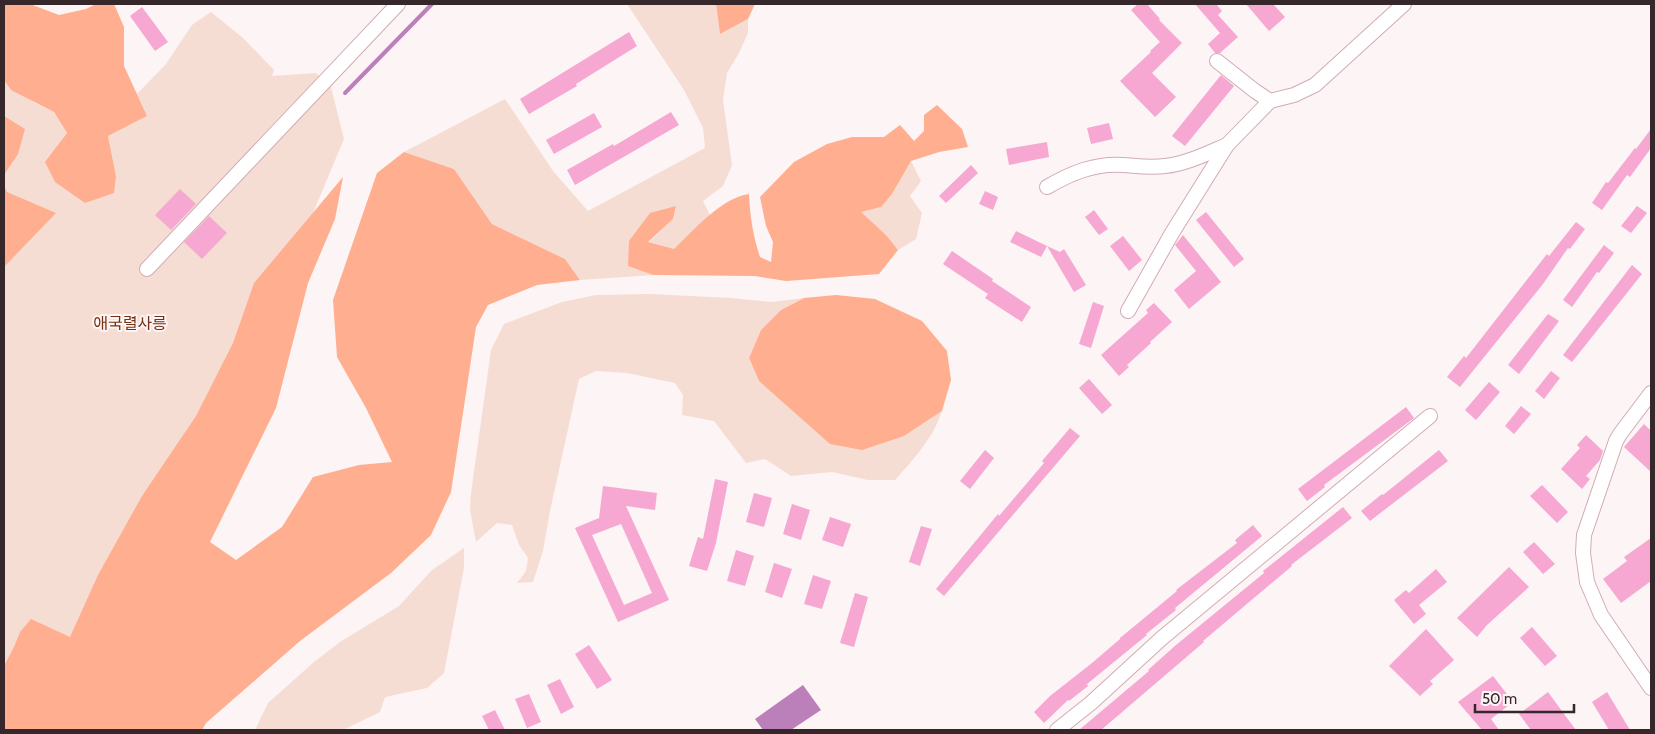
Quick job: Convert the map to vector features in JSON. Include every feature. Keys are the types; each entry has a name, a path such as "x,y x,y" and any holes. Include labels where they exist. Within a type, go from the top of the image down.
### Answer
{"street":[{"path":"147,269 398,4"},
{"path":"1128,311 1172,233 1227,145 1270,101 1294,95 1315,85 1404,4"},
{"path":"1217,61 1254,92 1270,101"},
{"path":"1047,187 1084,169 1101,165 1147,168 1168,166 1227,145"},
{"path":"1651,394 1616,441 1584,535 1583,553 1587,582 1601,615 1651,688"},
{"path":"1057,730 1091,703 1162,638 1430,416"}],"green space":[{"path":"627,4 716,4 720,34 748,19 748,33 727,73 723,100 732,165 723,186 703,201 710,215 674,249 648,243 673,219 676,207 628,266 653,275 580,280 565,259 492,224 454,169 404,152 505,99 553,171 588,211 705,148 703,128 684,90"},
{"name":"애국렬사릉","path":"211,12 243,38 274,70 272,76 316,73 331,87 344,139 190,506 4,730 4,59 33,102 54,112 67,133 63,138 116,176 108,136 147,116 137,94 166,64 192,25"},
{"path":"911,161 921,181 910,196 922,213 916,239 898,250 887,236 860,212 881,207 892,194"},
{"path":"650,294 771,302 804,298 781,310 761,330 749,358 759,381 794,411 904,436 942,411 934,430 922,448 895,480 868,480 832,472 791,476 765,459 746,463 714,421 682,415 683,395 675,383 627,373 596,371 579,379 543,551 533,582 517,583 526,571 528,558 519,545 512,525 497,523 476,542 470,510 491,350 504,324 562,302 596,295"},
{"path":"464,548 464,568 444,673 427,688 385,697 380,712 343,730 255,730 268,703 314,662 340,642 399,606 432,570"}],"shaded area":[{"path":"4,4 30,4 59,15 86,9 96,4 114,4 124,27 124,66 147,116 108,136 116,176 114,193 85,203 55,182 45,162 67,133 54,112 11,90 4,80"},
{"path":"716,4 755,4 748,19 720,34"},
{"path":"937,105 962,129 968,147 939,152 911,161 892,194 881,207 861,212 887,236 898,250 879,274 786,281 755,276 653,275 628,266 629,241 650,213 676,206 673,219 648,242 674,249 718,208 749,194 752,226 760,257 771,262 773,242 766,226 760,197 794,162 827,144 852,137 884,137 900,125 914,141 924,131 924,115"},
{"path":"4,116 25,129 18,154 4,175"},
{"path":"404,152 454,169 492,224 565,259 580,280 537,285 488,305 476,327 451,492 431,535 391,573 300,641 206,723 202,730 4,730 4,666 20,632 31,619 70,637 98,575 142,496 196,416 233,343 254,283 343,177 335,219 308,283 276,408 210,542 236,560 282,527 313,477 359,465 392,462 366,408 337,357 333,300 377,173"},
{"path":"4,186 7,192 56,213 4,267"},
{"path":"836,295 875,299 922,321 947,351 951,380 942,411 904,436 862,450 830,444 759,381 749,358 761,330 781,310 804,298"},
{"path":"803,685 821,710 791,730 763,730 755,719"}],"building":[{"path":"1138,4 1147,4 1159,20 1182,43 1152,73 1176,97 1155,117 1120,81 1160,42 1131,10"},
{"path":"1195,4 1216,4 1222,11 1218,15 1238,37 1220,53 1215,53 1208,44 1220,33"},
{"path":"1246,4 1273,4 1285,17 1269,31"},
{"path":"142,7 168,42 155,51 130,16"},
{"path":"629,32 637,46 576,84 577,86 529,114 520,99"},
{"path":"1221,75 1234,86 1185,146 1172,136"},
{"path":"671,112 679,125 575,185 567,170 613,144 614,146"},
{"path":"594,113 602,127 554,154 546,140"},
{"path":"1109,123 1113,139 1091,144 1087,128"},
{"path":"1651,129 1651,148 1630,177 1627,175 1602,210 1592,203 1606,182 1608,183"},
{"path":"1047,142 1049,157 1009,165 1006,149"},
{"path":"971,165 978,173 946,203 939,196"},
{"path":"180,189 196,204 171,230 155,215"},
{"path":"985,191 998,197 993,210 979,204"},
{"path":"1637,206 1647,213 1631,233 1621,226"},
{"path":"1094,210 1108,229 1099,235 1085,217"},
{"path":"1206,212 1244,259 1234,267 1196,220"},
{"path":"209,216 227,233 202,259 184,242"},
{"path":"1576,222 1585,229 1570,249 1568,248 1543,284 1460,387 1447,377 1464,356 1466,358 1547,254 1549,256"},
{"path":"1016,231 1047,246 1041,257 1010,242"},
{"path":"1183,235 1221,282 1189,309 1174,290 1196,271 1175,245"},
{"path":"1123,236 1142,260 1129,271 1110,246"},
{"path":"1604,245 1614,253 1599,273 1597,272 1572,307 1563,300"},
{"path":"1047,246 1060,252 1064,249 1086,285 1074,292"},
{"path":"952,251 1031,307 1022,322 985,298 988,294 943,264"},
{"path":"1632,265 1642,274 1572,362 1563,355"},
{"path":"1093,302 1104,306 1091,348 1079,344"},
{"path":"1154,303 1172,322 1127,365 1129,367 1119,376 1101,355 1148,313 1146,310"},
{"path":"1548,314 1559,321 1519,374 1508,365"},
{"path":"1551,371 1560,378 1544,399 1535,391"},
{"path":"1089,379 1112,405 1102,414 1079,388"},
{"path":"1489,382 1500,392 1476,420 1465,410"},
{"path":"1521,406 1531,414 1514,434 1505,426"},
{"path":"1406,407 1414,418 1324,485 1325,487 1307,501 1298,489"},
{"path":"1644,424 1651,431 1651,472 1624,447"},
{"path":"1070,428 1080,436 944,596 936,589 998,514 999,516 1044,463 1042,461"},
{"path":"1586,435 1603,451 1600,460 1586,476 1590,479 1582,489 1561,469 1580,448 1577,445"},
{"path":"985,450 994,458 970,489 960,481"},
{"path":"1439,450 1448,461 1370,521 1361,511 1383,495"},
{"path":"715,479 728,482 716,543 707,571 689,566 698,537 703,539"},
{"path":"1542,485 1568,512 1557,523 1530,496"},
{"path":"603,486 657,493 655,510 626,506 669,600 618,622 575,528 599,518","holes":["621,524 652,593 624,605 592,535"]},
{"path":"754,493 772,498 764,527 746,522"},
{"path":"792,504 810,510 801,540 783,534"},
{"path":"1343,507 1352,518 1291,565 1101,730 1079,730 1149,671 1176,645 1264,573 1263,571"},
{"path":"830,517 851,524 843,547 822,540"},
{"path":"1253,525 1262,536 1175,608 1176,610 1087,684 1088,686 1068,700 1044,723 1034,712 1050,696 1092,663 1176,590 1237,543 1235,540"},
{"path":"921,526 932,529 920,566 909,562"},
{"path":"1651,538 1651,581 1621,603 1603,579 1627,561 1624,557"},
{"path":"1534,542 1555,564 1543,574 1523,552"},
{"path":"736,550 754,556 745,586 727,581"},
{"path":"774,563 792,569 782,598 765,592"},
{"path":"1509,567 1529,587 1487,625 1477,637 1457,618"},
{"path":"1436,569 1447,582 1419,605 1426,614 1414,624 1394,600 1406,590 1409,593"},
{"path":"813,575 831,581 822,609 804,604"},
{"path":"855,593 868,597 854,647 840,643"},
{"path":"1532,627 1557,656 1545,666 1520,638"},
{"path":"1426,629 1454,660 1430,681 1433,684 1420,696 1389,666"},
{"path":"589,645 612,680 597,689 575,654"},
{"path":"1493,676 1513,702 1491,719 1499,730 1482,730 1458,702"},
{"path":"560,679 574,707 561,714 547,685"},
{"path":"1548,692 1576,730 1531,730 1519,714"},
{"path":"1607,692 1630,730 1609,730 1592,702"},
{"path":"529,694 541,722 527,728 515,699"},
{"path":"495,710 505,730 489,730 482,716"}],"waterway":[{"path":"345,93 432,4"}]}
